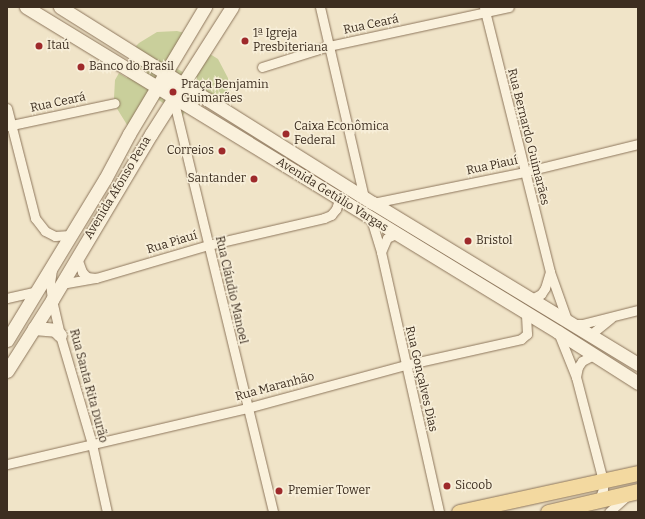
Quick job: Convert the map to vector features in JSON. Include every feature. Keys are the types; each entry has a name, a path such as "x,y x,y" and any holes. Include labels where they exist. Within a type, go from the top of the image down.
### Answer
{"main road":[{"name":"Avenida Getúlio Vargas","path":"26,7 339,200 558,332 638,383"},
{"name":"Avenida Getúlio Vargas","path":"60,7 369,201 530,300 638,364"},
{"name":"Avenida Afonso Pena","path":"7,340 105,179 204,7"},
{"name":"Avenida Afonso Pena","path":"7,371 52,300 173,98 232,7"},
{"path":"550,311 558,332"},
{"path":"34,328 55,330 60,335"},
{"path":"590,335 588,343 594,356"},
{"path":"459,512 638,473"},
{"path":"548,512 604,506 634,492"}],"street":[{"path":"320,7 369,201"},
{"name":"Rua Ceará","path":"262,67 330,46 484,10 509,7"},
{"name":"Rua Bernardo Guimarães","path":"484,10 550,272 570,323"},
{"name":"Rua Cláudio Manoel","path":"166,74 272,512"},
{"name":"Rua Ceará","path":"9,126 114,103"},
{"path":"7,108 9,126 35,218 45,231 55,236 70,235"},
{"name":"Rua Piauí","path":"369,201 524,172 638,144"},
{"name":"Rua Piauí","path":"61,284 96,278 208,245 324,218 331,215 336,209 339,200"},
{"name":"Rua Gonçalves Dias","path":"371,219 380,252 439,512"},
{"path":"380,252 387,238 396,234"},
{"path":"77,258 82,272 87,277 96,278"},
{"name":"Rua Santa Rita Durão","path":"52,266 50,283 52,300 60,335 92,444 107,512"},
{"path":"530,300 541,294 545,288 550,272"},
{"path":"7,298 38,291"},
{"path":"570,323 582,324 638,310"},
{"name":"Rua Maranhão","path":"7,464 247,408 405,365 521,339 527,334 526,313"},
{"path":"590,335 615,315"},
{"path":"558,332 576,376 603,481 604,506"},
{"path":"576,376 578,367 582,361 594,356"}],"green space":[{"path":"177,31 185,33 173,66 194,79 210,54 218,59 229,80 227,104 194,96 182,117 156,98 129,128 116,107 114,98 115,80 119,73 127,78 136,61 134,48 139,43 157,32"}],"place":[{"name":"1ª Igreja Presbiteriana","path":"245,41"},
{"name":"Itaú","path":"39,46"},
{"name":"Banco do Brasil","path":"81,67"},
{"name":"Praça Benjamin Guimarães","path":"173,92"},
{"name":"Caixa Econômica Federal","path":"286,134"},
{"name":"Correios","path":"222,151"},
{"name":"Santander","path":"254,179"},
{"name":"Bristol","path":"468,241"},
{"name":"Sicoob","path":"447,486"},
{"name":"Premier Tower","path":"279,491"}]}
